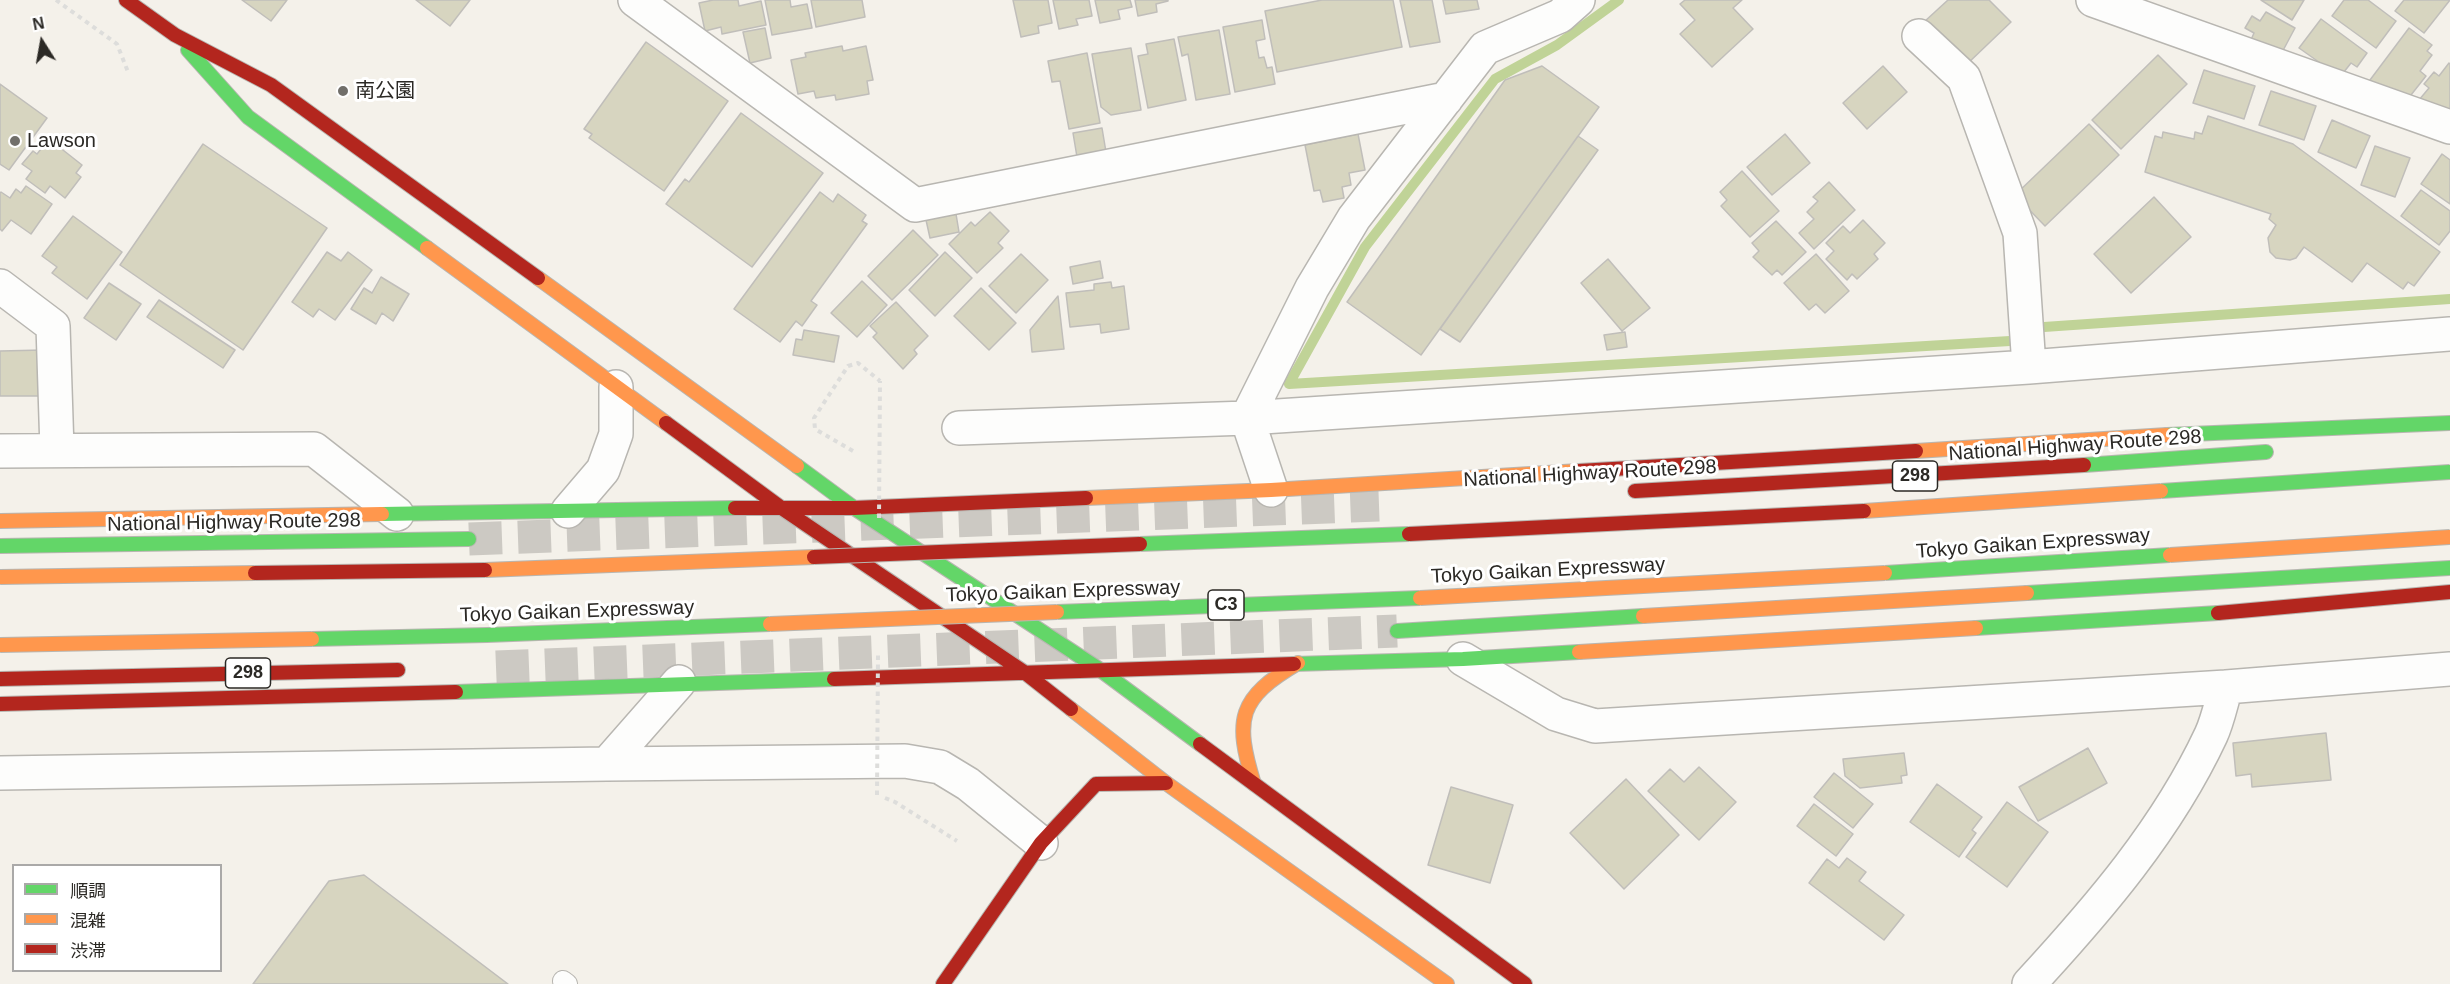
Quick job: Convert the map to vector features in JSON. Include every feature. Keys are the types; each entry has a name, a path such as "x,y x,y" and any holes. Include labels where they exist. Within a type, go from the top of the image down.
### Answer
{"main road":[{"path":"126,0 175,35 271,85 854,508 1099,669 1525,984"},
{"path":"175,35 248,117 780,507 1024,672 1166,783 1447,984"},
{"path":"0,521 780,507 854,508 1271,490 2218,432 2450,423"},
{"name":"National Highway Route 298","path":"1617,492 1999,471 2284,451"},
{"path":"0,577 475,570 1386,535 1856,512 2450,472"},
{"name":"Tokyo Gaikan Expressway","path":"0,645 487,635 1394,599 1914,571 2450,537"},
{"name":"National Highway Route 298","path":"0,546 469,539"},
{"path":"1397,631 2450,568"},
{"path":"0,704 217,699 1463,658 2278,609 2450,592"},
{"path":"1254,784 1245,755 1242,732 1244,715 1252,696 1271,678 1298,663"},
{"name":"298","path":"0,679 413,669"},
{"path":"943,984 1041,843 1096,784 1166,783"}],"street":[{"path":"635,0 915,205 1446,99"},
{"path":"1271,490 1247,418 1312,288 1354,218 1485,48 1560,16 1578,0"},
{"path":"2093,0 2450,127"},
{"path":"1919,36 1964,78 2020,233 2029,368"},
{"path":"0,286 53,326 57,450"},
{"path":"959,428 1247,418 2029,368 2450,334"},
{"path":"568,511 603,470 616,434 616,387"},
{"path":"0,451 314,449 397,514"},
{"path":"1463,658 1556,714 1595,726 2226,687 2450,669"},
{"path":"607,764 679,682"},
{"path":"2029,984 2093,914 2166,816 2212,733 2226,687"},
{"path":"0,773 905,761 940,767 968,784 1041,843"}],"path":[{"path":"56,0 117,44 128,72"},
{"path":"853,452 815,429 814,418 848,366 858,363 880,381"},
{"path":"877,795 895,802 957,841"}],"building":[{"path":"242,0 287,0 271,21"},
{"path":"416,0 470,0 450,26"},
{"path":"713,0 738,0 739,6 761,1 766,25 722,34 721,27 705,31 699,3"},
{"path":"765,0 790,0 791,7 807,4 812,28 772,35"},
{"path":"811,0 862,0 865,17 816,27"},
{"path":"1013,0 1048,0 1052,23 1038,26 1039,33 1021,37"},
{"path":"1053,0 1089,0 1092,16 1076,19 1078,25 1059,29"},
{"path":"1095,0 1130,0 1132,7 1118,10 1120,19 1100,23"},
{"path":"1135,0 1168,1 1156,4 1157,12 1138,16"},
{"path":"1322,0 1393,0 1402,47 1277,72 1265,11"},
{"path":"1400,0 1432,0 1440,42 1410,47"},
{"path":"1443,0 1477,0 1479,9 1446,14"},
{"path":"1685,0 1742,0 1733,8 1753,29 1712,67 1680,34 1695,20 1680,4"},
{"path":"1948,0 1989,0 2011,22 1965,66 1924,22"},
{"path":"2261,0 2304,0 2292,20"},
{"path":"2344,0 2368,0 2396,21 2376,48 2332,16"},
{"path":"2404,0 2450,0 2424,33 2395,11"},
{"path":"2266,12 2295,28 2279,58 2250,42 2254,33 2245,28 2252,16 2260,21"},
{"path":"2321,19 2367,53 2357,67 2351,63 2340,77 2299,48"},
{"path":"1262,20 1265,39 1256,41 1259,58 1264,57 1267,68 1272,67 1275,84 1235,92 1223,27"},
{"path":"765,28 771,58 750,63 743,32"},
{"path":"2409,28 2432,45 2427,51 2432,55 2420,71 2426,76 2407,100 2397,101 2370,80"},
{"path":"1219,30 1230,94 1196,100 1188,54 1182,56 1178,37"},
{"path":"1174,39 1186,100 1148,108 1138,56 1148,54 1146,44"},
{"path":"646,42 728,101 664,191 589,138 592,134 584,129"},
{"path":"842,46 843,51 866,46 873,80 867,81 869,94 836,100 835,95 816,98 814,91 798,94 791,60 806,57 805,53"},
{"path":"1131,48 1141,110 1111,115 1101,107 1092,54"},
{"path":"1087,53 1100,123 1069,129 1060,81 1052,82 1048,61"},
{"path":"2158,55 2187,84 2121,149 2092,120"},
{"path":"2449,63 2450,119 2419,100 2429,88 2424,84 2434,72 2439,76"},
{"path":"1542,66 1599,107 1421,355 1347,302 1505,80"},
{"path":"1883,66 1907,92 1867,129 1843,103"},
{"path":"2204,70 2255,86 2244,119 2193,103"},
{"name":"Lawson","path":"0,84 47,118 9,170 0,164"},
{"path":"2271,91 2316,106 2304,140 2259,125"},
{"path":"741,113 823,173 752,267 666,204 685,179 689,182"},
{"path":"2208,116 2293,144 2440,252 2414,286 2408,282 2403,289 2367,263 2352,282 2304,247 2296,258 2290,260 2276,258 2270,252 2268,238 2276,225 2269,219 2271,214 2145,172 2155,136 2162,138 2163,132 2194,139 2195,132 2202,134"},
{"path":"2332,120 2370,136 2356,168 2318,152"},
{"path":"2089,124 2119,155 2045,226 2015,195"},
{"path":"1102,128 1106,152 1077,157 1073,133"},
{"path":"1358,134 1365,170 1349,173 1351,185 1342,187 1344,198 1323,202 1320,190 1314,191 1305,145"},
{"path":"1785,134 1810,163 1772,195 1747,167"},
{"path":"1578,136 1598,150 1460,342 1440,329"},
{"path":"49,139 82,165 76,173 81,177 65,198 50,186 45,193 26,179 32,171 22,164 33,151 37,154"},
{"path":"203,144 327,228 243,350 120,265"},
{"path":"2375,146 2410,158 2395,197 2361,185"},
{"path":"2442,154 2450,160 2450,204 2421,184"},
{"path":"1742,171 1779,211 1750,237 1721,206 1727,200 1720,192"},
{"path":"1829,182 1855,210 1814,249 1799,233 1814,219 1807,212 1818,201 1813,197"},
{"path":"26,186 52,204 31,234 11,220 2,231 0,229 0,193 10,198 16,189 21,193"},
{"path":"2421,190 2450,211 2450,231 2439,245 2401,216"},
{"path":"820,192 833,202 838,194 866,215 862,221 867,224 811,301 817,305 802,326 796,321 780,342 734,309"},
{"path":"2154,197 2191,237 2131,293 2094,254"},
{"path":"990,212 1009,231 998,243 1003,248 977,273 949,244 971,222 975,226"},
{"path":"956,214 959,232 930,238 926,220"},
{"path":"73,216 122,252 87,299 52,273 57,267 42,256"},
{"path":"1863,220 1885,243 1874,254 1878,259 1857,279 1852,274 1847,280 1826,259 1834,251 1826,243 1843,226 1850,233"},
{"path":"1776,221 1806,252 1782,275 1777,270 1772,275 1753,257 1759,251 1752,243"},
{"path":"913,230 938,255 892,300 868,276"},
{"path":"327,252 341,261 348,252 372,270 335,320 319,309 313,317 292,302"},
{"path":"945,252 972,278 935,316 909,290"},
{"path":"1021,254 1048,280 1016,313 989,286"},
{"path":"1816,254 1849,291 1825,313 1816,304 1809,310 1784,283"},
{"path":"1608,259 1650,308 1622,331 1581,283"},
{"path":"1100,261 1103,278 1073,284 1070,267"},
{"path":"381,277 409,294 393,321 382,313 376,324 351,309 364,288 372,293"},
{"path":"862,281 887,305 857,337 831,313"},
{"path":"1111,282 1112,288 1124,286 1129,329 1101,333 1100,324 1070,327 1066,293 1094,290 1094,284"},
{"path":"109,283 141,304 116,340 84,318"},
{"path":"981,288 1016,323 989,350 954,316"},
{"path":"1058,296 1064,349 1032,352 1030,330"},
{"path":"159,300 235,350 223,368 147,317"},
{"path":"896,302 928,336 914,350 917,354 903,369 873,337 877,333 870,326"},
{"path":"804,330 839,336 834,362 793,355 796,339 802,340"},
{"path":"1625,332 1627,347 1607,350 1604,335"},
{"path":"43,350 43,396 0,396 0,351"},
{"path":"2326,733 2331,780 2252,787 2251,774 2236,776 2233,743"},
{"path":"2088,748 2107,783 2038,821 2019,787"},
{"path":"1904,753 1907,775 1901,776 1902,783 1860,788 1845,776 1843,759"},
{"path":"1699,767 1736,802 1699,840 1648,791 1670,769 1684,782"},
{"path":"1834,773 1873,804 1853,828 1814,797"},
{"path":"1626,779 1679,835 1624,889 1570,833"},
{"path":"1937,784 1982,817 1972,830 1976,833 1959,857 1910,822"},
{"path":"1451,787 1513,805 1490,883 1428,865"},
{"path":"2007,802 2048,832 2007,887 1966,857"},
{"path":"1814,804 1853,834 1836,856 1797,826"},
{"path":"1847,858 1866,872 1859,881 1904,915 1884,940 1809,883 1827,859 1839,868"},
{"path":"364,875 508,984 253,984 329,881"}],"waterway":[{"path":"1619,0 1557,45 1495,79 1365,247 1289,384 2010,341"},
{"path":"2044,327 2450,299"}],"tunnel":[{"path":"469,539 1379,505"},
{"path":"496,667 1397,631"}],"traffic: fast":[{"path":"188,50 248,117 427,248"},
{"path":"2167,435 2450,423"},
{"path":"2084,465 2266,452"},
{"path":"797,466 854,508 1099,669 1200,744"},
{"path":"2161,491 2450,472"},
{"path":"382,514 735,508"},
{"path":"1140,544 1409,534"},
{"path":"0,546 469,539"},
{"path":"1885,573 2170,555"},
{"path":"2027,593 2450,568"},
{"path":"1057,612 1420,598"},
{"path":"1976,628 2218,613"},
{"path":"1397,631 1643,616"},
{"path":"312,639 770,624"},
{"path":"1294,664 1463,659 1579,652"},
{"path":"456,692 834,679"}],"traffic: slow":[{"path":"427,248 666,423"},
{"path":"538,278 797,466"},
{"path":"1916,451 2167,435"},
{"path":"1086,498 1271,490 1579,471"},
{"path":"1864,511 2161,491"},
{"path":"0,521 382,514"},
{"path":"2170,555 2450,537"},
{"path":"485,570 814,557"},
{"path":"0,577 255,573"},
{"path":"1420,598 1885,573"},
{"path":"1643,616 2027,593"},
{"path":"770,624 1057,612"},
{"path":"1579,652 1976,628"},
{"path":"0,645 312,639"},
{"path":"1254,784 1244,743 1243,726 1246,712 1252,700 1263,688 1298,663"},
{"path":"1071,709 1166,783 1447,984"}],"traffic: jam":[{"path":"126,0 175,35 271,85 538,278"},
{"path":"666,423 780,507 1024,672 1071,709"},
{"path":"1579,471 1916,451"},
{"path":"1635,491 2084,465"},
{"path":"735,508 854,508 1086,498"},
{"path":"1409,534 1864,511"},
{"path":"814,557 1140,544"},
{"path":"255,573 485,570"},
{"path":"2218,613 2450,592"},
{"path":"834,679 1294,664"},
{"path":"0,679 398,670"},
{"path":"0,704 456,692"},
{"path":"1200,744 1525,984"},
{"path":"943,984 1041,843 1096,784 1166,783"}],"place":[{"name":"南公園","path":"343,91"},
{"name":"Lawson","path":"15,141"}]}
